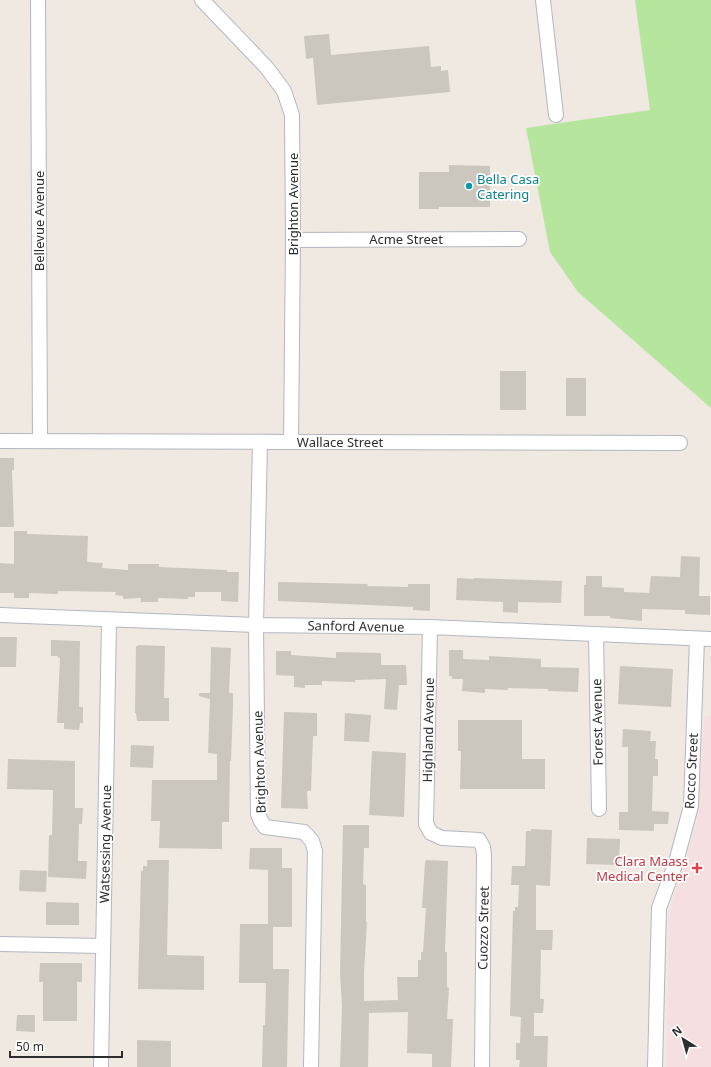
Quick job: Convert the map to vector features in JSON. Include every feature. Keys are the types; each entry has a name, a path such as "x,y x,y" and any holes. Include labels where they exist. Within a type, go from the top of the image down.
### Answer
{"street":[{"name":"Bellevue Avenue","path":"38,0 40,441"},
{"name":"Brighton Avenue","path":"202,0 267,68 284,90 292,116 293,240 291,442"},
{"path":"543,0 556,115"},
{"name":"Acme Street","path":"293,240 519,239"},
{"name":"Wallace Street","path":"0,441 680,443"},
{"name":"Brighton Avenue","path":"260,442 256,625 258,814 265,827 304,832 312,841 315,851 311,1067"},
{"name":"Sanford Avenue","path":"0,615 256,625 430,627 711,639"},
{"name":"Watsessing Avenue","path":"101,1067 108,620"},
{"name":"Highland Avenue","path":"430,627 426,824 431,833"},
{"name":"Forest Avenue","path":"596,634 599,809"},
{"name":"Rocco Street","path":"655,1067 659,908 676,862 691,806 697,639"},
{"name":"Cuozzo Street","path":"431,833 442,838 479,840 483,847 482,1067"},
{"path":"0,944 103,946"}],"shaded area":[{"name":"Clara Maass Medical Center","path":"711,716 711,1067 667,1067 669,916 697,821 705,717"}],"green space":[{"path":"635,0 711,0 711,408 578,292 550,252 526,128 650,110"}],"building":[{"path":"329,34 331,55 429,46 431,67 441,66 441,71 448,70 450,92 317,105 313,58 306,59 304,36"},
{"name":"Bella Casa Catering","path":"449,165 490,166 490,207 439,207 439,209 419,209 419,172 449,172"},
{"path":"500,371 526,371 526,410 500,410"},
{"path":"566,378 586,378 586,416 566,416"},
{"path":"0,458 14,458 14,470 12,470 14,527 0,527"},
{"path":"14,531 27,531 27,534 88,536 87,562 103,563 102,568 128,570 128,564 159,564 159,567 227,570 227,572 239,572 238,602 221,601 221,592 195,592 195,597 188,597 188,599 158,598 158,602 141,602 141,598 123,599 123,596 115,595 116,592 58,591 58,594 29,593 29,598 14,598 14,593 0,593 0,563 14,564"},
{"path":"681,556 700,557 699,596 710,596 710,615 685,614 685,610 642,609 642,621 610,618 610,616 584,616 584,585 586,585 586,576 602,576 602,587 624,588 624,592 649,593 651,576 680,577"},
{"path":"457,578 562,581 561,603 518,602 518,613 503,612 503,602 456,600"},
{"path":"278,582 368,584 367,586 408,587 408,584 430,584 430,611 413,610 413,607 278,601"},
{"path":"0,637 17,637 16,667 0,667"},
{"path":"51,640 80,641 79,707 83,707 83,723 80,723 79,730 64,729 64,723 57,723 60,658 58,658 58,656 51,656"},
{"path":"136,646 165,646 164,698 169,698 169,721 137,721 135,713"},
{"path":"211,647 231,648 229,693 233,693 233,706 229,822 222,822 222,849 159,848 160,821 151,821 152,780 217,780 217,754 208,753 210,699 199,696 199,693 210,693"},
{"path":"449,650 463,650 463,659 489,660 489,656 541,659 541,667 579,668 578,692 548,691 548,689 508,688 508,690 485,689 485,693 462,691 463,679 452,679 452,676 449,676"},
{"path":"276,651 291,651 291,655 336,658 336,652 381,653 381,665 406,665 407,685 399,685 397,710 384,709 386,679 355,680 355,682 322,681 322,685 305,685 305,688 294,687 294,676 276,675"},
{"path":"620,666 673,669 671,707 618,704"},
{"path":"284,712 317,713 317,736 313,736 311,791 307,791 308,809 281,808"},
{"path":"345,713 371,715 369,742 344,741"},
{"path":"458,720 522,720 522,759 545,759 545,789 460,789 461,751 458,751"},
{"path":"623,729 651,731 650,741 656,741 655,759 658,759 658,776 653,776 652,811 669,812 668,824 654,824 654,831 619,830 619,812 628,812 628,747 622,747"},
{"path":"131,745 154,746 153,768 130,767"},
{"path":"372,751 406,753 404,817 369,815"},
{"path":"8,759 75,761 75,808 83,808 82,824 79,824 78,861 87,861 86,879 48,877 49,835 52,835 53,790 7,789"},
{"path":"343,825 369,825 369,848 364,848 363,884 366,885 367,922 364,1001 398,1000 397,977 418,977 418,960 421,960 421,952 423,952 426,908 422,908 425,863 426,860 448,861 445,952 447,952 447,987 449,988 447,1019 453,1019 451,1067 432,1067 432,1054 407,1053 408,1012 369,1013 368,1067 340,1067 342,1006 340,972"},
{"path":"531,829 552,830 550,886 536,885 536,930 553,930 552,950 541,950 540,999 544,999 543,1013 534,1013 534,1036 548,1036 547,1067 519,1067 520,1060 516,1060 516,1043 520,1043 521,1017 510,1016 513,911 515,911 515,907 518,907 519,885 511,885 512,866 525,866 526,831 531,831"},
{"path":"587,838 620,839 619,865 586,864"},
{"path":"250,848 282,848 282,868 292,868 292,927 273,927 273,969 289,969 287,1067 262,1067 266,983 239,983 240,924 268,924 268,870 249,869"},
{"path":"147,860 169,860 167,955 204,956 204,990 138,989 141,871 143,871 143,866 147,866"},
{"path":"20,870 47,871 46,892 19,891"},
{"path":"46,902 79,903 79,925 46,925"},
{"path":"40,963 82,963 82,982 77,982 77,1021 43,1021 43,982 39,982"},
{"path":"17,1015 35,1015 35,1032 16,1031"},
{"path":"137,1040 171,1041 171,1067 137,1067"}],"place":[{"name":"Bella Casa Catering","path":"469,186"},
{"name":"Clara Maass Medical Center","path":"697,868"}]}
